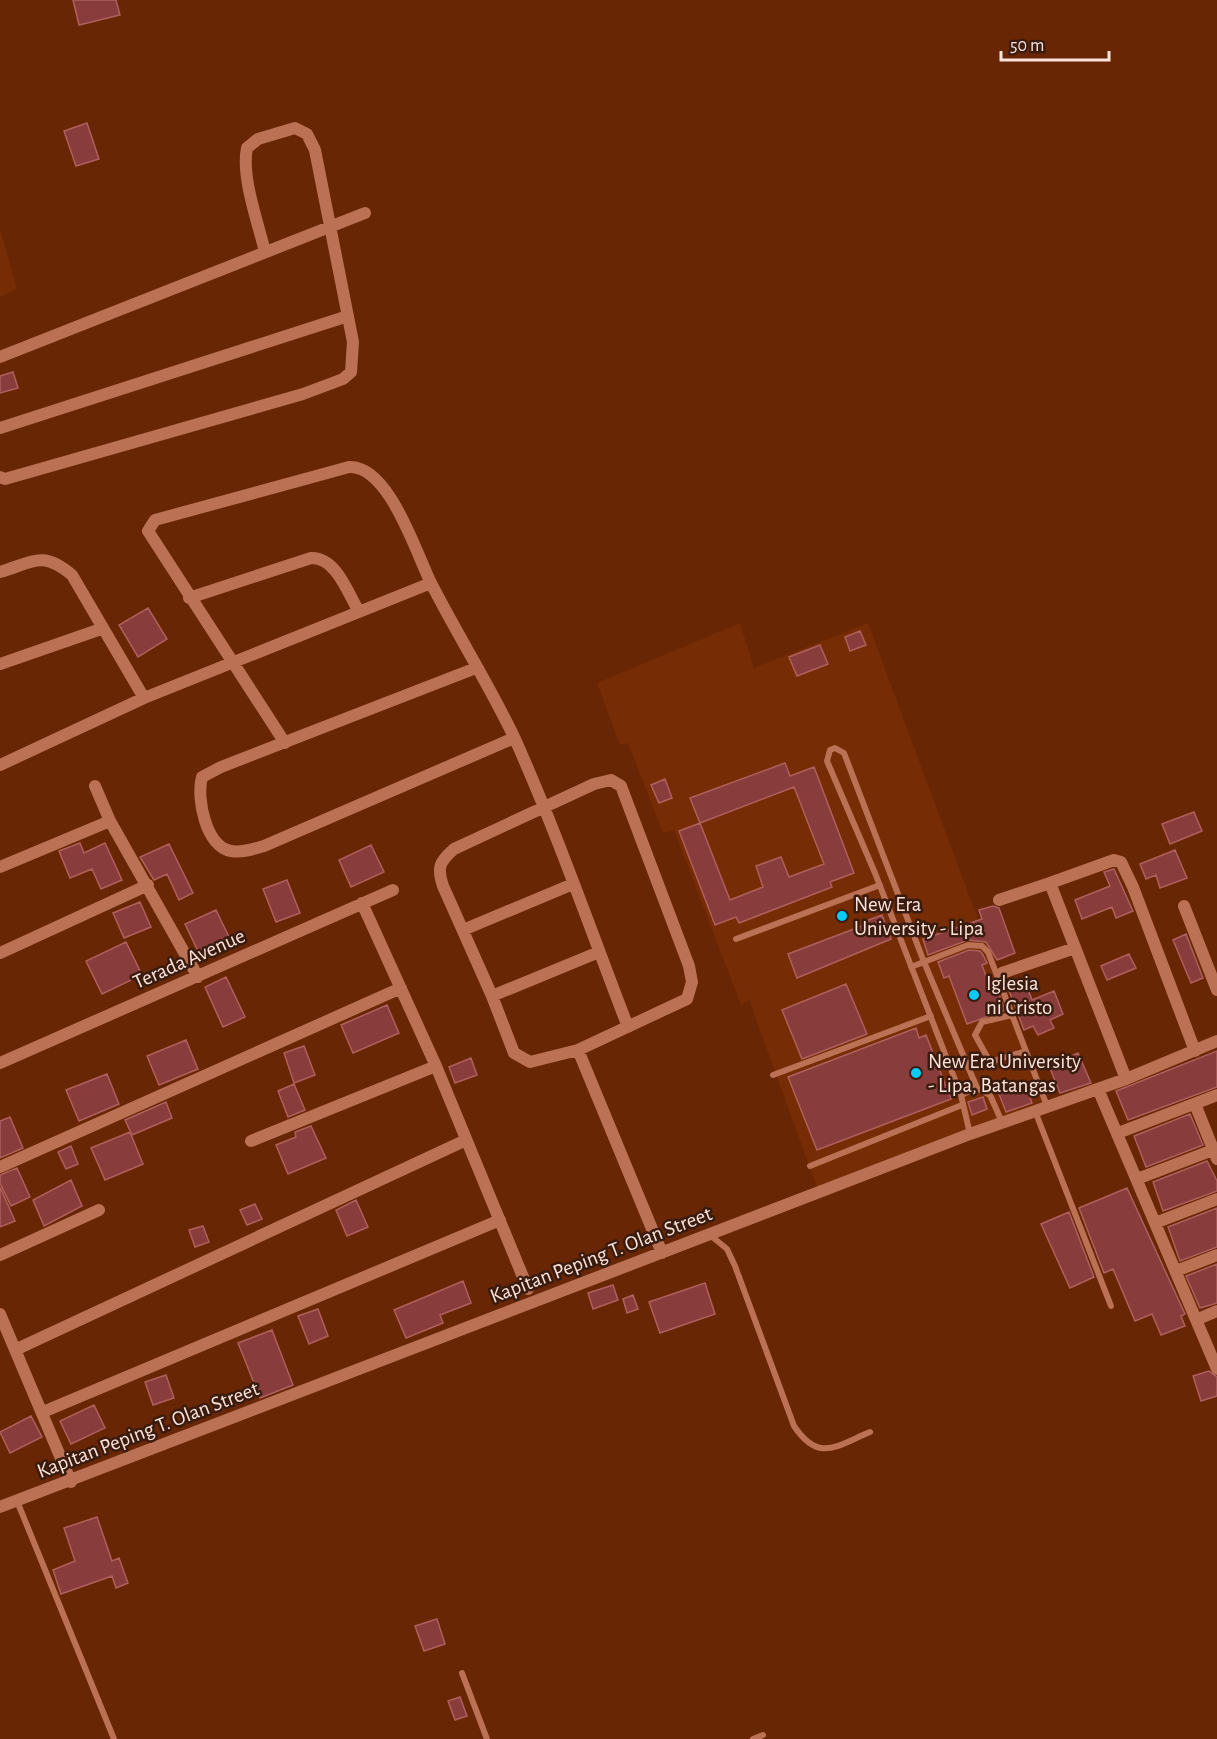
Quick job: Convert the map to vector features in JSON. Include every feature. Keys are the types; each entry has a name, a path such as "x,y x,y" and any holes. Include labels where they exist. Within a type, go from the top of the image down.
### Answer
{"street":[{"path":"0,477 4,478 303,394 343,379 351,372 353,342 315,150 307,134 295,128 258,139 247,148 245,159 265,252"},
{"path":"0,357 365,213"},
{"path":"0,428 348,316"},
{"path":"285,743 189,598 148,531 155,520 349,466 360,466 374,476 390,496 431,583 514,738 628,1027"},
{"path":"189,598 311,558 321,557 332,565 359,612"},
{"path":"0,572 43,559 55,560 72,575 101,629 144,698"},
{"path":"0,765 144,698 431,583"},
{"path":"0,664 101,629"},
{"path":"476,668 220,767 202,777 199,790 202,810 215,843 229,851 243,851 264,846 514,738"},
{"path":"611,780 621,786 689,966 692,982 687,999 578,1050 530,1062 514,1053 438,869 442,859 454,849 543,807 594,784 611,780"},
{"path":"95,786 110,821 198,977"},
{"path":"0,867 110,821"},
{"path":"999,900 1114,860 1121,862 1133,887 1194,1051"},
{"path":"1050,882 1126,1079"},
{"path":"462,930 573,884"},
{"path":"0,953 148,885"},
{"name":"Terada Avenue","path":"0,1063 393,890"},
{"path":"362,903 436,1066 464,1141 528,1289"},
{"path":"1184,906 1217,990"},
{"path":"1002,973 1075,948"},
{"path":"492,996 599,952"},
{"path":"0,1167 401,988"},
{"name":"Kapitan Peping T. Olan Street","path":"0,1507 71,1482 970,1134 1126,1079 1217,1041"},
{"path":"578,1050 662,1252"},
{"path":"250,1141 436,1066"},
{"path":"1098,1089 1198,1319 1217,1369"},
{"path":"1118,1133 1217,1095"},
{"path":"1137,1179 1215,1154 1195,1104"},
{"path":"17,1349 464,1141"},
{"path":"1155,1222 1217,1199"},
{"path":"0,1256 99,1210"},
{"path":"43,1412 500,1220"},
{"path":"1176,1271 1217,1255"},
{"path":"1198,1319 1217,1311"},
{"path":"0,1314 17,1349 71,1482"}],"lane":[{"path":"970,1134 962,1105 962,1095 880,885 827,761 828,754 835,748 844,753 924,962 977,1088 990,1095 1002,1122"},
{"path":"875,873 888,867"},
{"path":"736,939 880,885"},
{"path":"911,967 968,945 982,946 988,952 1047,1106"},
{"path":"1012,1015 982,1022 975,1035 990,1062 1026,1051"},
{"path":"773,1075 931,1016"},
{"path":"962,1095 977,1088"},
{"path":"810,1166 962,1105"},
{"path":"1035,1111 1110,1306"},
{"path":"710,1234 727,1249 790,1416 805,1442 817,1448 831,1449 870,1432"},
{"path":"17,1501 114,1739"},
{"path":"462,1673 487,1739"},
{"path":"753,1739 763,1735"}],"shaded area":[{"path":"0,228 17,289 0,297"},
{"name":"New Era University - Lipa","path":"740,623 754,668 868,623 1045,1100 817,1187 749,1000 741,1005 674,830 663,833 628,743 620,745 597,683"}],"building":[{"path":"73,0 116,0 120,15 79,25"},
{"path":"87,123 99,159 76,166 64,131"},
{"path":"13,372 18,388 0,393 0,376"},
{"path":"148,608 167,639 138,657 119,625"},
{"path":"860,631 866,645 850,651 845,637"},
{"path":"820,645 828,664 797,676 789,657"},
{"path":"785,763 790,776 814,767 854,873 830,882 832,887 739,923 736,917 715,925 679,831 700,823 690,798","holes":["794,787 824,864 789,877 781,857 756,866 763,887 730,900 700,823"]},
{"path":"665,779 672,798 659,803 651,785"},
{"path":"1194,812 1202,831 1170,844 1162,824"},
{"path":"80,843 84,853 105,843 122,880 101,889 92,869 70,878 59,851"},
{"path":"169,844 193,893 179,900 167,874 154,880 140,857"},
{"path":"371,845 384,872 351,887 339,860"},
{"path":"1175,850 1187,878 1160,888 1156,875 1146,879 1140,864"},
{"path":"1114,869 1133,911 1116,918 1112,907 1082,919 1075,900 1110,886 1104,872"},
{"path":"287,880 300,913 276,922 263,889"},
{"path":"140,902 151,927 124,938 113,913"},
{"path":"993,906 999,908 1015,953 997,960 986,942 968,940 928,955 923,939 982,919 979,910"},
{"path":"216,910 229,937 198,951 185,924"},
{"path":"882,915 891,939 797,978 788,954 867,924 866,921"},
{"path":"1186,934 1203,978 1191,983 1173,940"},
{"path":"126,942 142,975 102,994 86,961"},
{"name":"Iglesia ni Cristo","path":"969,950 980,951 983,955 987,963 982,965 993,995 998,992 1005,1010 967,1024 949,976 944,978 938,962"},
{"path":"1129,954 1136,968 1107,980 1101,966"},
{"path":"226,977 245,1017 223,1027 205,987"},
{"path":"1025,981 1032,1000 1054,991 1063,1014 1050,1020 1054,1028 1038,1035 1033,1026 1024,1030 1008,988"},
{"path":"846,984 867,1034 802,1059 782,1010"},
{"path":"387,1005 399,1033 353,1053 341,1025"},
{"path":"916,1028 919,1038 926,1035 951,1099 817,1150 788,1077"},
{"path":"186,1040 198,1069 159,1085 147,1056"},
{"path":"304,1046 315,1075 294,1083 284,1053"},
{"path":"1217,1051 1217,1087 1128,1120 1116,1091"},
{"path":"1078,1053 1091,1083 1060,1093 1049,1066"},
{"path":"471,1058 477,1075 455,1083 449,1067"},
{"path":"107,1074 119,1104 79,1121 66,1090"},
{"path":"294,1084 305,1110 288,1117 278,1091"},
{"path":"1025,1084 1032,1103 1006,1112 999,1094"},
{"path":"983,1097 987,1109 972,1115 968,1102"},
{"path":"166,1102 172,1118 132,1135 125,1120"},
{"path":"1190,1114 1203,1145 1146,1167 1134,1136"},
{"path":"10,1117 23,1148 0,1158 0,1121"},
{"path":"311,1126 326,1158 288,1174 276,1145 296,1137 295,1132"},
{"path":"130,1132 143,1164 105,1180 91,1148"},
{"path":"71,1146 78,1164 66,1169 58,1152"},
{"path":"1207,1161 1217,1181 1217,1191 1163,1211 1153,1182"},
{"path":"17,1168 30,1197 11,1206 0,1183 0,1175"},
{"path":"71,1180 82,1206 44,1226 33,1200"},
{"path":"0,1187 15,1221 0,1227"},
{"path":"1127,1188 1185,1314 1181,1316 1185,1326 1161,1335 1152,1314 1135,1321 1113,1269 1104,1273 1079,1208"},
{"path":"356,1200 368,1227 347,1236 336,1210"},
{"path":"255,1204 262,1219 247,1225 240,1210"},
{"path":"1217,1208 1217,1247 1180,1261 1168,1227"},
{"path":"1069,1212 1094,1277 1070,1288 1041,1224"},
{"path":"203,1226 209,1242 195,1247 189,1230"},
{"path":"1217,1264 1217,1303 1200,1308 1186,1276"},
{"path":"463,1281 471,1303 440,1315 443,1323 406,1338 394,1310"},
{"path":"705,1283 715,1314 660,1333 649,1302"},
{"path":"613,1285 618,1300 593,1309 588,1293"},
{"path":"633,1295 638,1309 627,1313 623,1299"},
{"path":"318,1309 328,1336 309,1344 298,1316"},
{"path":"272,1330 293,1385 260,1398 238,1343"},
{"path":"1209,1371 1217,1377 1217,1396 1201,1401 1193,1376"},
{"path":"166,1375 174,1398 153,1405 145,1382"},
{"path":"94,1405 105,1428 71,1444 60,1421"},
{"path":"31,1416 42,1437 10,1453 0,1432"},
{"path":"97,1517 112,1561 119,1558 128,1583 116,1588 112,1576 61,1594 53,1570 75,1561 64,1528"},
{"path":"437,1619 445,1644 424,1651 415,1626"},
{"path":"460,1697 467,1716 455,1720 448,1701"}],"place":[{"name":"New Era University - Lipa","path":"842,916"},
{"name":"Iglesia ni Cristo","path":"974,995"},
{"name":"New Era University - Lipa, Batangas","path":"916,1073"}]}
